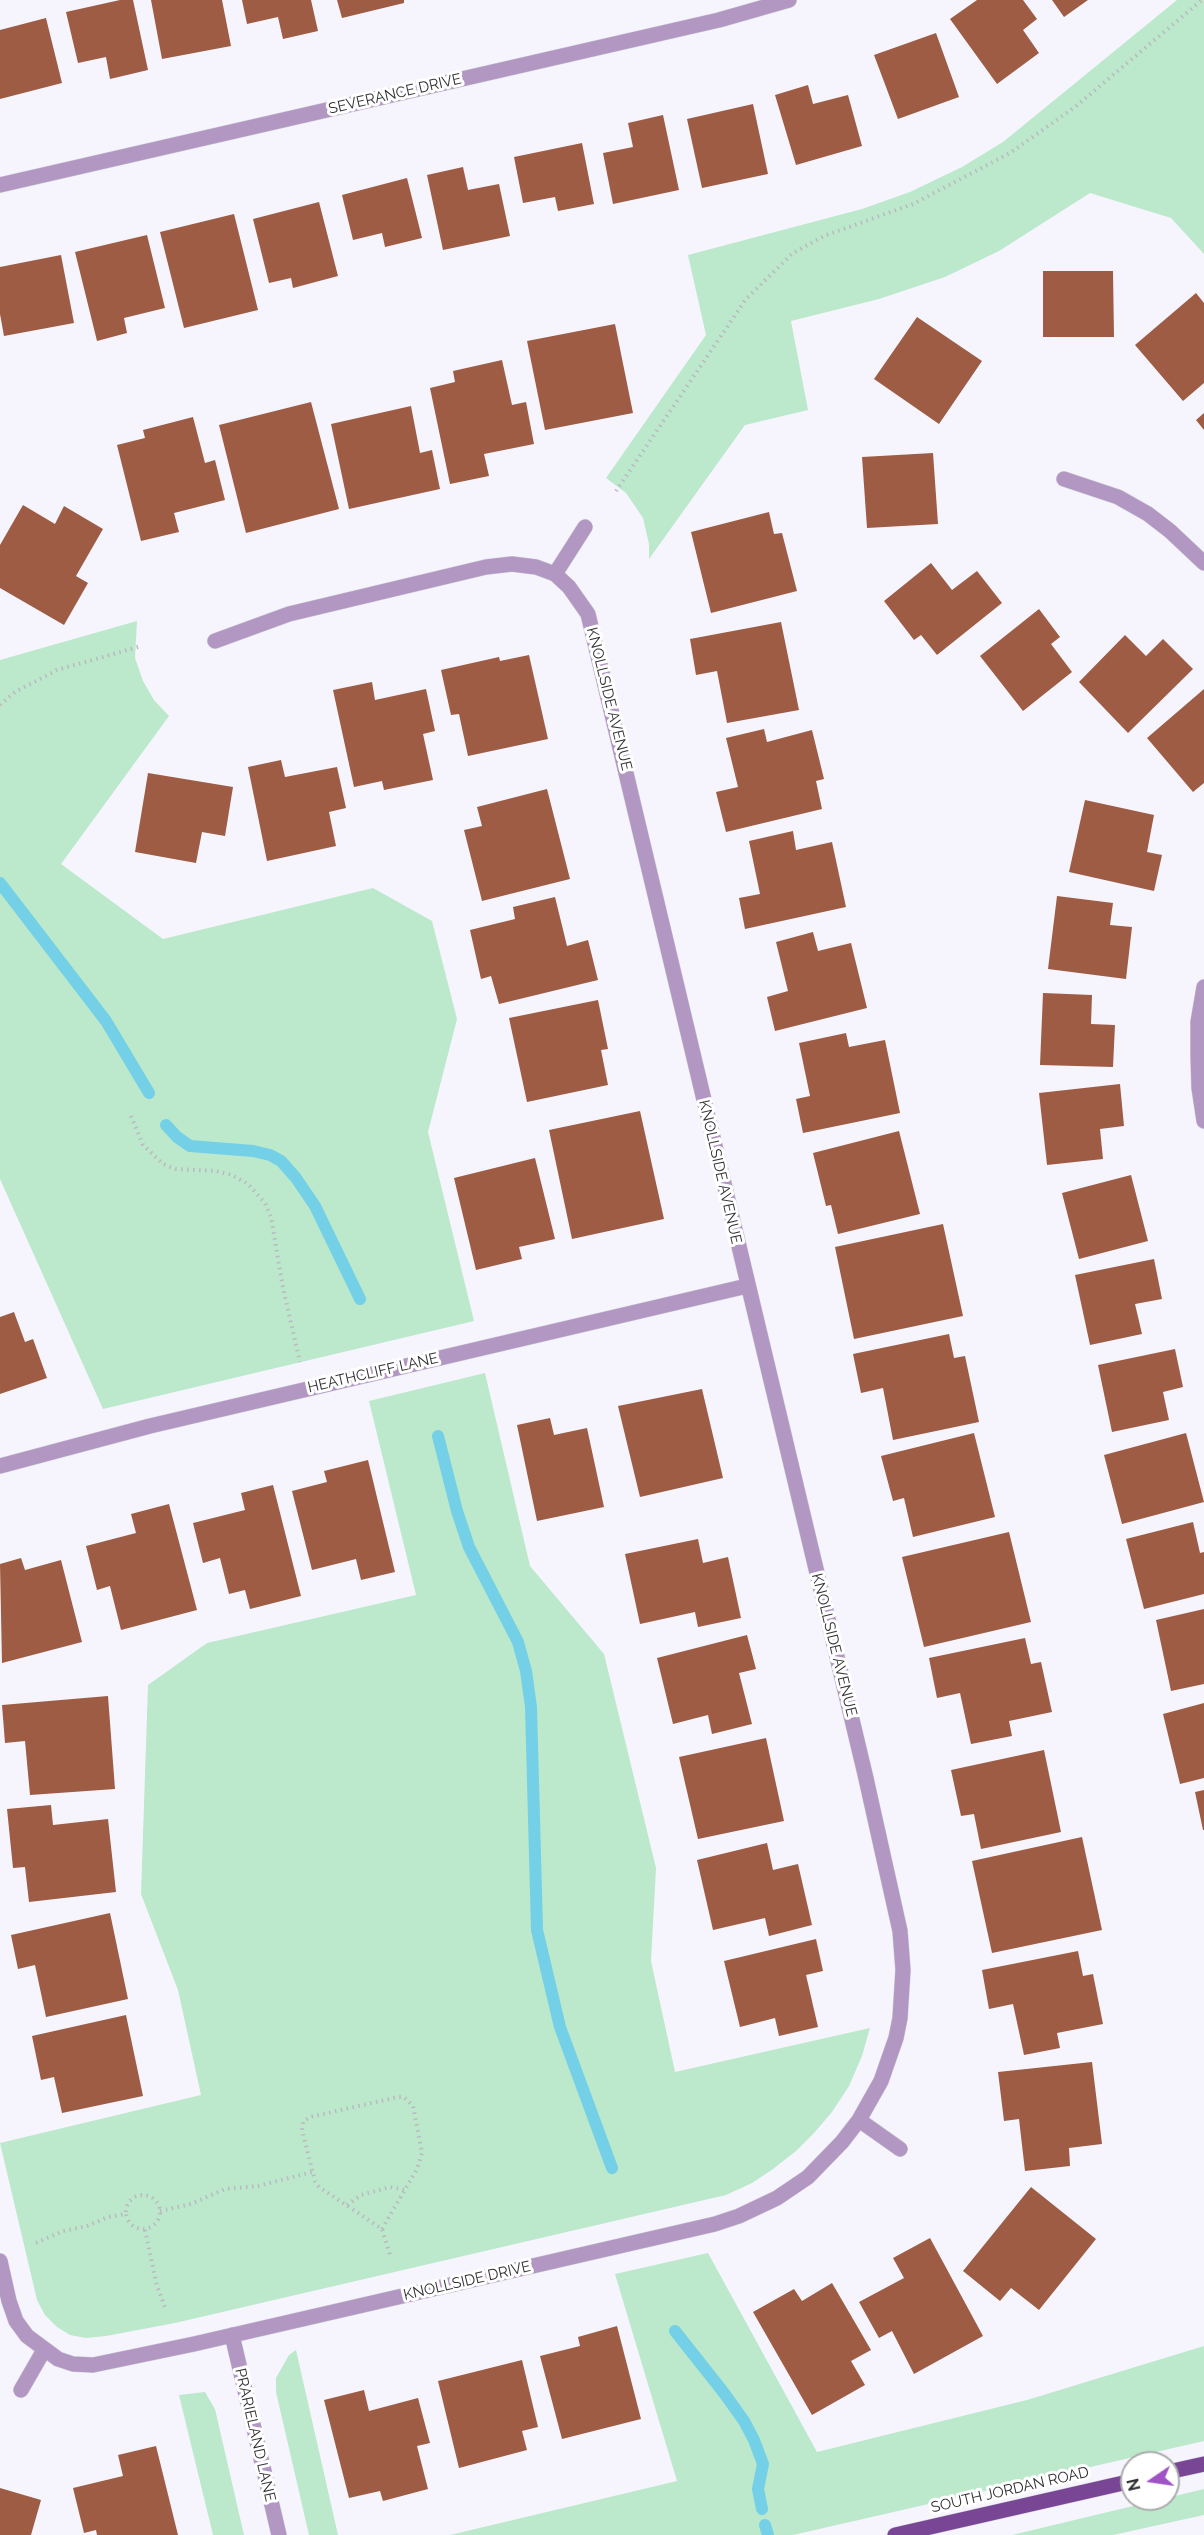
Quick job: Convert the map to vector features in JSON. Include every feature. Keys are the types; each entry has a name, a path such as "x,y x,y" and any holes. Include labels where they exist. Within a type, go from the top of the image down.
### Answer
{"main road":[{"path":"1180,2469 1204,2464"},
{"name":"SOUTH JORDAN ROAD","path":"895,2535 1120,2484"}],"street":[{"name":"SEVERANCE DRIVE","path":"0,185 684,28 759,10 789,0"},
{"path":"1064,479 1118,496 1148,514 1204,563"},
{"path":"215,641 290,614 486,567 512,564 536,567 555,574 585,527"},
{"name":"KNOLLSIDE AVENUE","path":"555,574 569,587 588,614 598,648 747,1286 865,1774 900,1931 903,1970 896,2038 881,2081 859,2120"},
{"path":"1204,987 1198,1022 1198,1054 1199,1088 1204,1121"},
{"name":"HEATHCLIFF LANE","path":"0,1466 150,1426 747,1286"},
{"path":"859,2120 900,2149"},
{"name":"KNOLLSIDE DRIVE","path":"0,2261 16,2321 27,2336 57,2359 73,2364 93,2365 715,2224 739,2216 768,2202 808,2177 859,2120"},
{"name":"PRARIELAND LANE","path":"232,2335 279,2535"},
{"path":"21,2390 44,2350"}],"path":[{"path":"616,491 746,299 793,253 824,236 914,204 1010,153 1075,107 1202,0"},
{"path":"0,705 15,692 57,670 138,646"},
{"path":"131,1116 143,1145 163,1164 176,1169 216,1171 232,1175 248,1184 265,1203 272,1217 283,1288 307,1389"},
{"path":"382,2229 421,2161 422,2153 413,2106 404,2097 316,2115 303,2122 302,2130 312,2172 319,2187 382,2229 391,2258"},
{"path":"160,2211 191,2204 225,2189 258,2186 312,2172"},
{"path":"347,2205 361,2195 390,2187 405,2190"},
{"path":"141,2195 152,2197 160,2211 158,2221 145,2230 134,2228 125,2214 131,2199 141,2195"},
{"path":"36,2243 63,2230 87,2226 108,2217 125,2214"},
{"path":"145,2230 157,2286 166,2310"}],"green space":[{"path":"1177,0 1204,0 1204,254 1171,218 1090,193 999,251 945,277 879,299 791,321 808,410 745,425 649,559 649,544 643,518 626,493 606,478 706,335 688,255 862,209 910,192 962,167 1003,142"},
{"path":"137,621 135,658 143,681 154,700 169,716 61,864 163,939 373,888 432,921 457,1019 428,1132 474,1321 103,1409 0,1179 0,660"},
{"path":"485,1373 530,1566 604,1654 656,1868 651,1961 675,2072 870,2028 862,2056 849,2086 832,2112 814,2133 773,2169 752,2183 726,2195 175,2323 106,2336 86,2338 70,2335 57,2327 45,2315 37,2300 0,2143 201,2095 178,1990 141,1894 148,1685 207,1643 416,1595 369,1401"},
{"path":"708,2253 817,2452 1027,2400 1204,2346 1204,2441 1160,2451 1120,2451 1120,2460 793,2535 450,2535 677,2481 615,2274"},
{"path":"296,2350 338,2535 309,2535 276,2392 276,2378 289,2355"},
{"path":"205,2392 215,2409 244,2535 213,2535 179,2395"},
{"path":"1204,2489 1204,2515 1113,2535 1012,2535 1120,2509 1120,2511 1180,2511 1180,2495"}],"building":[{"path":"120,0 133,0 148,70 110,79 106,57 78,63 66,12"},
{"path":"151,0 222,0 231,46 162,59"},
{"path":"242,0 311,0 318,31 283,39 278,17 247,24"},
{"path":"337,0 404,0 404,3 342,18"},
{"path":"977,0 1023,0 1037,19 1023,30 1039,53 997,84 950,19"},
{"path":"1052,0 1088,0 1064,17"},
{"path":"46,18 62,83 0,99 0,30"},
{"path":"936,33 959,97 898,119 874,55"},
{"path":"808,85 813,104 848,95 862,146 796,165 775,95"},
{"path":"753,104 768,174 702,188 687,119"},
{"path":"663,115 679,190 613,204 603,153 633,147 628,123"},
{"path":"582,143 594,204 558,211 555,197 523,203 514,157"},
{"path":"463,167 468,190 499,184 510,236 443,250 427,175"},
{"path":"407,178 422,238 385,247 382,233 353,240 342,195"},
{"path":"319,202 338,276 293,288 291,278 269,283 253,219"},
{"path":"234,214 258,310 184,328 160,232"},
{"path":"147,235 165,308 124,318 127,333 97,341 75,252"},
{"path":"61,255 74,323 4,336 0,314 0,267"},
{"path":"1043,271 1113,271 1114,337 1043,337"},
{"path":"1196,293 1204,303 1204,383 1183,401 1135,345"},
{"path":"917,317 982,361 939,424 874,379"},
{"path":"615,324 633,413 545,430 527,341"},
{"path":"502,360 512,405 526,402 534,444 484,454 489,476 450,484 430,388 455,382 453,371"},
{"path":"311,402 339,509 246,533 219,425"},
{"path":"411,406 420,453 432,450 440,489 349,509 331,424"},
{"path":"1204,413 1204,430 1196,420"},
{"path":"193,417 205,463 215,460 225,500 174,513 179,532 141,541 117,445 145,438 143,430"},
{"path":"933,453 938,524 867,528 862,457"},
{"path":"23,505 55,524 64,506 103,529 76,576 88,583 64,625 0,588 0,545"},
{"path":"769,512 774,534 782,533 797,591 711,613 691,532"},
{"path":"931,563 952,590 977,571 1002,603 937,655 921,635 914,640 884,601"},
{"path":"1039,609 1060,637 1051,644 1072,672 1023,711 980,656"},
{"path":"781,622 799,710 727,723 717,671 696,675 690,639"},
{"path":"1125,635 1146,656 1163,639 1193,669 1128,733 1079,682"},
{"path":"529,655 548,739 468,756 459,714 451,715 441,670 499,657 500,661"},
{"path":"372,682 375,700 426,689 435,731 423,734 433,780 384,790 382,781 354,787 333,690"},
{"path":"1204,689 1204,783 1193,792 1147,738"},
{"path":"764,729 767,742 812,730 824,779 816,781 822,809 726,832 716,792 738,787 726,738"},
{"path":"281,760 285,777 337,767 346,808 329,812 336,846 267,861 248,767"},
{"path":"148,773 233,787 225,836 202,832 196,863 135,852"},
{"path":"547,789 570,879 482,901 464,830 482,826 477,807"},
{"path":"1085,800 1154,815 1147,852 1162,855 1154,891 1069,872"},
{"path":"793,831 796,850 832,842 846,907 745,929 739,898 760,894 749,841"},
{"path":"1057,896 1113,903 1110,925 1132,927 1126,979 1048,969"},
{"path":"555,897 567,946 588,940 598,980 499,1004 491,976 481,979 470,930 515,919 513,907"},
{"path":"813,932 818,951 851,943 867,1008 775,1031 767,997 788,991 776,942"},
{"path":"1043,993 1092,995 1091,1024 1115,1025 1113,1067 1040,1065"},
{"path":"598,1000 608,1049 601,1050 608,1085 527,1102 509,1018"},
{"path":"846,1033 849,1047 885,1040 900,1113 803,1133 796,1099 810,1096 799,1043"},
{"path":"1120,1084 1124,1126 1100,1129 1103,1159 1047,1165 1039,1093"},
{"path":"640,1111 664,1219 572,1239 549,1130"},
{"path":"899,1131 920,1214 838,1234 831,1205 826,1206 813,1153"},
{"path":"535,1158 555,1239 519,1247 522,1259 476,1270 454,1178"},
{"path":"1131,1175 1148,1241 1079,1259 1062,1193"},
{"path":"943,1224 963,1316 854,1339 835,1247"},
{"path":"1154,1259 1162,1299 1135,1304 1142,1334 1090,1345 1075,1275"},
{"path":"14,1312 25,1342 33,1339 47,1378 0,1394 0,1317"},
{"path":"949,1334 954,1358 965,1356 979,1422 893,1440 883,1388 861,1393 853,1354"},
{"path":"1175,1349 1183,1387 1163,1392 1169,1420 1112,1432 1098,1365"},
{"path":"702,1389 723,1478 640,1497 618,1406"},
{"path":"550,1418 554,1435 587,1428 604,1507 537,1521 517,1425"},
{"path":"974,1433 995,1517 913,1537 904,1498 893,1501 881,1456"},
{"path":"1186,1433 1204,1502 1122,1524 1104,1455"},
{"path":"368,1460 395,1572 361,1580 356,1559 312,1570 292,1491 327,1482 324,1471"},
{"path":"273,1485 301,1596 250,1609 245,1590 229,1594 220,1558 203,1563 193,1523 245,1510 241,1493"},
{"path":"169,1504 197,1610 121,1630 110,1586 97,1590 86,1546 136,1533 131,1514"},
{"path":"1193,1522 1200,1553 1204,1552 1204,1594 1144,1609 1126,1539"},
{"path":"1009,1532 1031,1622 924,1647 902,1557"},
{"path":"698,1539 703,1563 728,1557 741,1618 698,1627 695,1612 640,1624 625,1554"},
{"path":"21,1558 25,1570 61,1560 82,1642 2,1663 0,1564"},
{"path":"1204,1609 1204,1684 1171,1691 1156,1620"},
{"path":"747,1635 756,1669 739,1673 752,1724 712,1734 708,1715 673,1724 657,1658"},
{"path":"1025,1638 1031,1664 1041,1662 1052,1712 1009,1721 1012,1736 971,1744 960,1693 937,1698 929,1658"},
{"path":"108,1696 115,1789 30,1795 25,1741 5,1743 2,1705"},
{"path":"1204,1703 1204,1778 1180,1784 1163,1714"},
{"path":"766,1738 784,1821 698,1839 679,1757"},
{"path":"1044,1750 1061,1832 981,1849 974,1814 961,1816 951,1770"},
{"path":"1204,1790 1204,1830 1203,1830 1195,1792"},
{"path":"51,1805 53,1825 108,1819 116,1892 29,1902 25,1867 13,1868 7,1809"},
{"path":"1082,1837 1102,1930 992,1953 972,1861"},
{"path":"767,1843 773,1870 798,1864 812,1925 769,1936 765,1918 713,1930 697,1860"},
{"path":"110,1913 128,1999 46,2017 35,1965 18,1969 11,1935"},
{"path":"816,1939 823,1971 806,1975 818,2027 779,2036 775,2018 740,2027 724,1961"},
{"path":"1078,1951 1083,1976 1093,1974 1103,2024 1057,2033 1060,2048 1024,2055 1013,2004 989,2009 982,1970"},
{"path":"126,2015 143,2096 62,2113 54,2077 41,2080 32,2036"},
{"path":"1092,2062 1102,2144 1069,2148 1070,2166 1025,2171 1019,2119 1004,2121 998,2072"},
{"path":"1031,2187 1096,2239 1039,2310 1011,2288 1000,2301 963,2271"},
{"path":"930,2238 983,2336 914,2374 892,2331 879,2338 859,2302 904,2278 893,2258"},
{"path":"832,2283 871,2350 851,2361 865,2385 812,2415 753,2312 794,2289 802,2301"},
{"path":"617,2326 641,2419 562,2439 540,2356 580,2346 578,2337"},
{"path":"522,2360 538,2427 522,2431 527,2450 459,2468 438,2381"},
{"path":"364,2390 369,2411 418,2398 430,2443 417,2446 428,2489 383,2501 380,2491 349,2498 324,2400"},
{"path":"156,2446 178,2535 97,2535 96,2530 84,2533 73,2488 123,2476 118,2455"},
{"path":"0,2488 41,2500 31,2535 0,2535"}],"waterway":[{"path":"0,883 106,1021 149,1093"},
{"path":"166,1125 190,1146 253,1151 270,1155 281,1161 315,1206 360,1299"},
{"path":"438,1436 457,1511 469,1547 518,1642 526,1671 531,1707 537,1930 560,2027 612,2168"},
{"path":"675,2331 724,2393 754,2440 763,2464 758,2489 762,2509"},
{"path":"765,2525 768,2535"}]}
